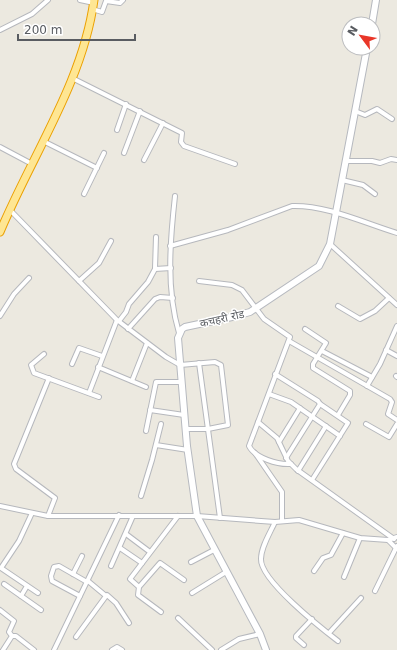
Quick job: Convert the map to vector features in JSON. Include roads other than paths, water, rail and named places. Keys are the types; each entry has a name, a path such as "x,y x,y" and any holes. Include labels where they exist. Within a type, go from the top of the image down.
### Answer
{"highway":[{"path":"0,232 72,78 87,36 93,4"}],"main road":[{"path":"373,16 376,0"},
{"name":"कचहरी रोड","path":"179,333 184,327 232,318 256,309 319,266 330,244 365,56"},
{"path":"179,333 184,415 197,516 260,634 266,650"}],"street":[{"path":"0,30 32,14 48,0"},
{"path":"80,0 93,4 102,12 106,1 120,3 123,0"},
{"path":"72,78 182,133 181,142 184,146 235,164"},
{"path":"117,130 126,104"},
{"path":"355,111 365,116 375,108 392,119"},
{"path":"124,153 140,111"},
{"path":"144,160 164,123"},
{"path":"43,141 97,168"},
{"path":"0,147 32,164"},
{"path":"84,194 104,153"},
{"path":"345,161 372,161 380,163 391,159 397,160"},
{"path":"342,180 363,185 375,194"},
{"path":"175,196 170,246 173,298 179,333"},
{"path":"170,246 228,230 292,206 301,206 336,214 397,233"},
{"path":"9,210 118,320 147,343 180,365 215,362 221,365 228,425 208,429 186,429"},
{"path":"89,393 102,356 118,320 126,312 129,304 148,282 155,269 156,236"},
{"path":"79,281 98,263 110,241"},
{"path":"330,244 397,305"},
{"path":"155,269 171,268"},
{"path":"0,316 14,294 29,278"},
{"path":"199,281 225,284 237,288 246,295 267,321 290,337 249,446 282,492 282,522"},
{"path":"128,329 155,299 160,297 173,298"},
{"path":"338,306 360,319 375,311 389,298"},
{"path":"367,386 397,328"},
{"path":"305,329 325,341 326,344 317,358 313,368 350,391 350,395 338,415"},
{"path":"289,341 392,400 388,414 397,420"},
{"path":"132,381 147,343"},
{"path":"72,364 79,348 102,356"},
{"path":"386,350 397,356"},
{"path":"322,351 372,377"},
{"path":"44,354 33,363 32,367 34,373 99,397"},
{"path":"198,363 220,518"},
{"path":"98,367 146,387"},
{"path":"275,374 348,422 312,480"},
{"path":"48,516 55,498 16,469 14,464 49,378"},
{"path":"146,432 156,382 181,382"},
{"path":"268,394 288,400 340,436"},
{"path":"286,458 320,404"},
{"path":"279,442 300,408"},
{"path":"150,410 184,415"},
{"path":"258,422 279,442 286,458 298,471 396,538"},
{"path":"141,496 161,424"},
{"path":"366,424 389,437 397,424"},
{"path":"298,471 326,426"},
{"path":"156,445 188,450"},
{"path":"254,452 279,464 291,464"},
{"path":"0,506 48,516 197,516 275,522 306,522 360,538 388,540 396,538"},
{"path":"32,513 20,541 0,569 38,593"},
{"path":"54,650 119,515"},
{"path":"111,566 126,534 132,516"},
{"path":"139,587 130,579 178,516"},
{"path":"275,522 262,552 261,564 269,578 328,634 338,641"},
{"path":"314,572 323,558 331,555 343,533"},
{"path":"126,534 150,552"},
{"path":"344,577 360,538"},
{"path":"375,590 397,548 388,540"},
{"path":"120,548 142,563"},
{"path":"191,562 214,550"},
{"path":"73,574 82,556"},
{"path":"161,612 138,595 139,587 160,563 184,580"},
{"path":"80,596 51,579 54,567 57,566 73,574 107,595 116,603 129,623"},
{"path":"192,593 226,572"},
{"path":"4,584 42,610"},
{"path":"21,596 27,586"},
{"path":"76,637 107,595"},
{"path":"328,634 361,598"},
{"path":"0,610 13,620 9,632 12,636 16,636 34,650"},
{"path":"178,618 212,650"},
{"path":"304,645 296,638 296,636 312,619"},
{"path":"221,650 239,639 260,634"},
{"path":"3,650 12,636"},
{"path":"112,650 118,647 122,650"}]}
